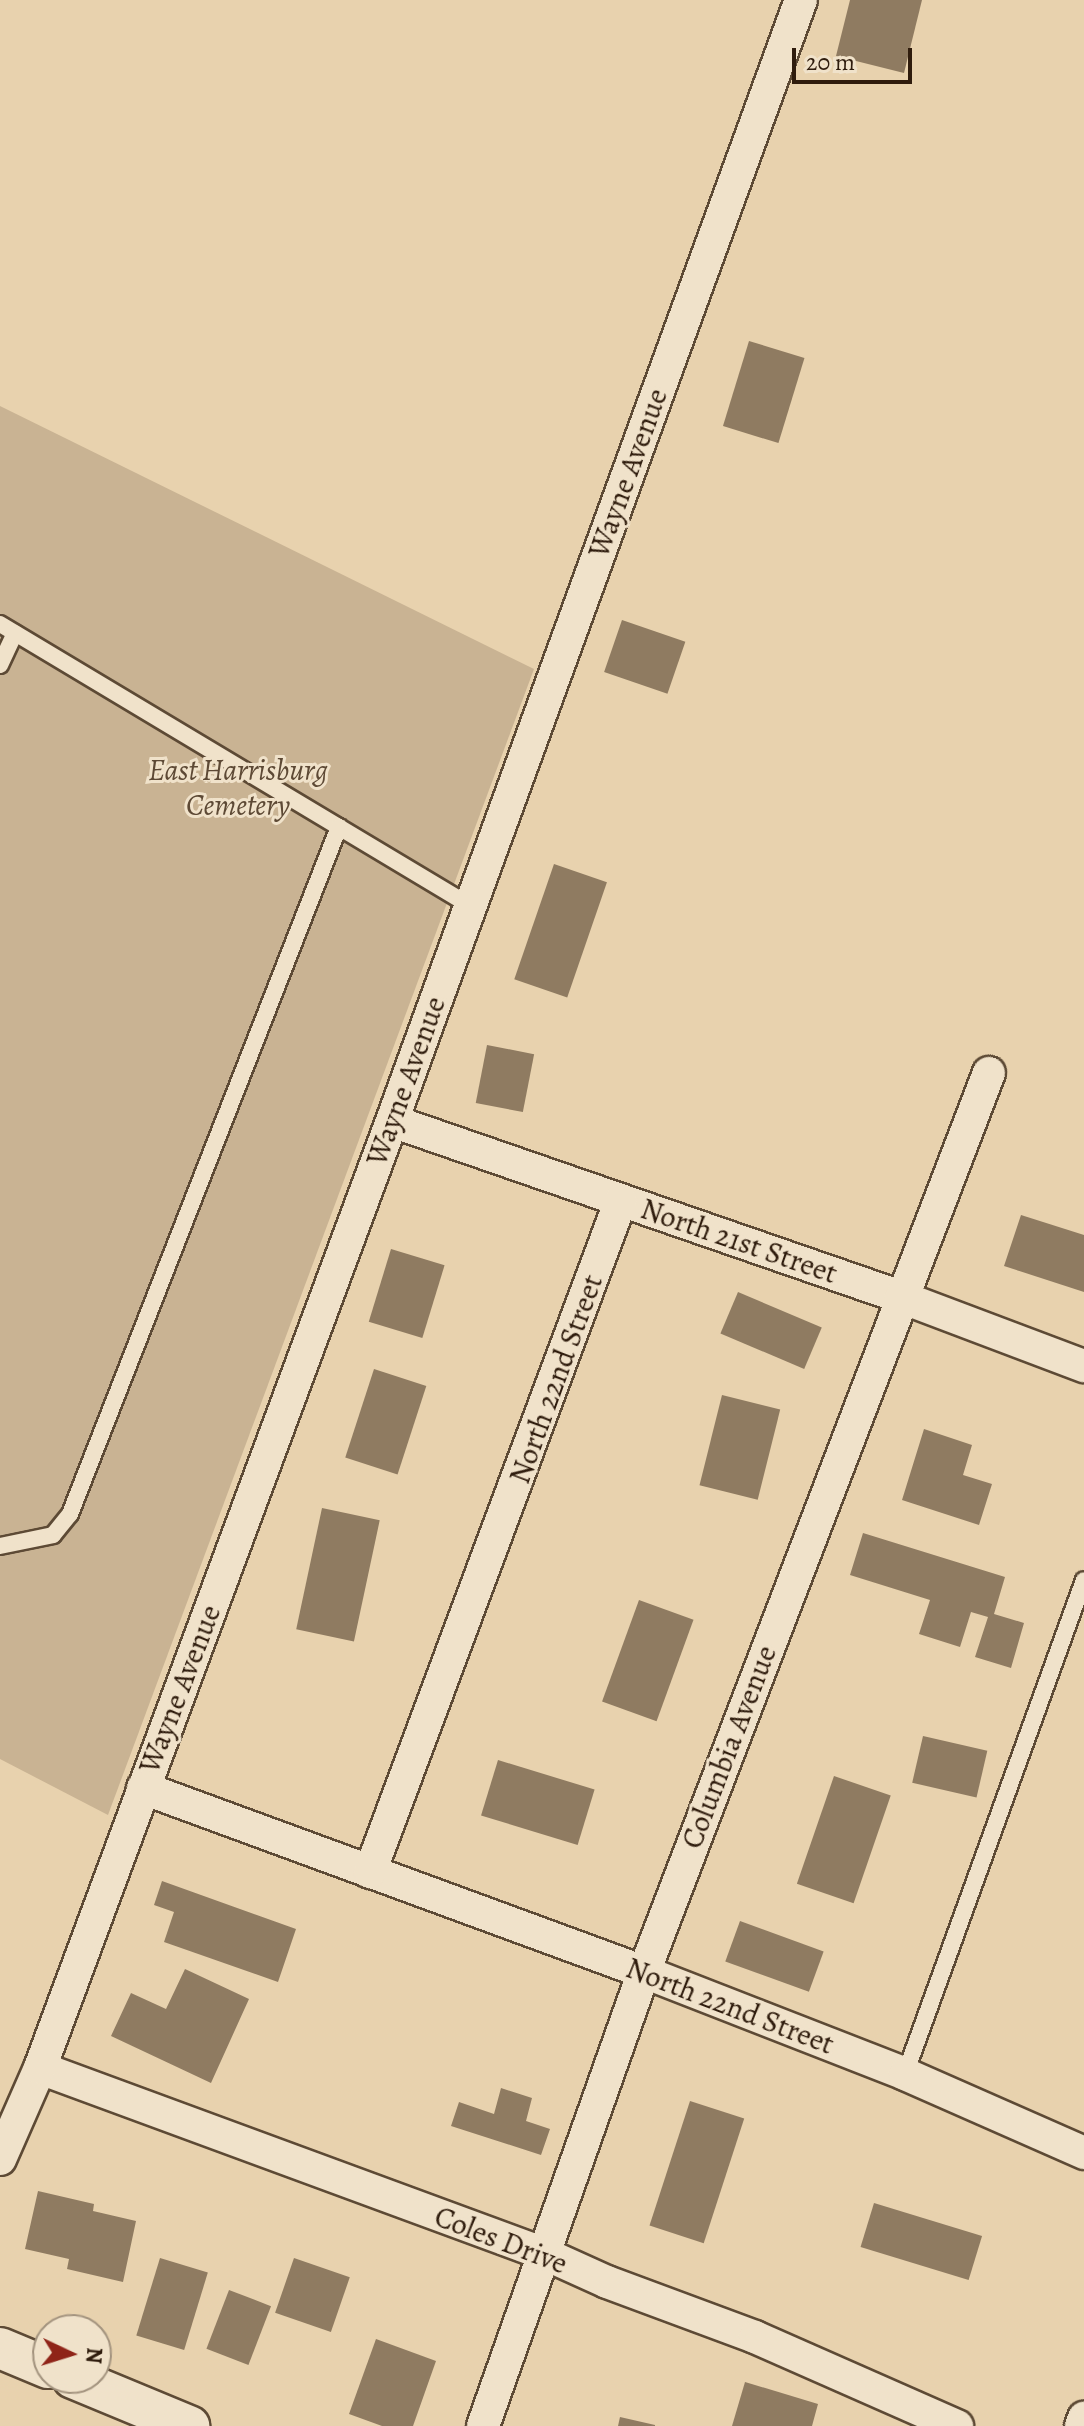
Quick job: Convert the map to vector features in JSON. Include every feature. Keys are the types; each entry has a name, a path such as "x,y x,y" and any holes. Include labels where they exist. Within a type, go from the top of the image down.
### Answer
{"street":[{"name":"Wayne Avenue","path":"0,2159 40,2068 392,1121 801,0"},
{"name":"Columbia Avenue","path":"483,2426 644,1972 989,1073"},
{"name":"North 21st Street","path":"392,1121 901,1297 1084,1366"},
{"name":"North 22nd Street","path":"370,1872 621,1200"},
{"name":"North 22nd Street","path":"143,1788 644,1972 905,2074 1084,2153"},
{"name":"Coles Drive","path":"40,2068 545,2254 607,2282 755,2337 957,2426"},
{"path":"0,2348 32,2361"},
{"path":"112,2394 189,2426"},
{"path":"1081,2426 1084,2418"}],"lane":[{"path":"0,624 469,905"},
{"path":"0,665 15,633"},
{"path":"0,1546 53,1535 70,1514 339,827"},
{"path":"905,2074 1084,1580"}],"green space":[{"name":"East Harrisburg Cemetery","path":"0,406 534,669 108,1815 0,1759"}],"building":[{"path":"850,0 922,0 904,73 836,56"},
{"path":"749,341 804,358 778,443 723,426"},
{"path":"622,620 685,642 667,694 604,672"},
{"path":"554,864 607,882 567,998 514,979"},
{"path":"487,1045 534,1054 523,1112 476,1103"},
{"path":"1021,1215 1084,1235 1084,1292 1004,1266"},
{"path":"391,1249 445,1265 422,1338 369,1322"},
{"path":"738,1292 822,1328 804,1369 720,1333"},
{"path":"374,1369 426,1386 398,1474 345,1457"},
{"path":"722,1395 780,1410 758,1500 700,1485"},
{"path":"924,1429 972,1445 963,1475 992,1484 979,1525 902,1500"},
{"path":"322,1508 380,1520 354,1642 296,1629"},
{"path":"863,1533 1005,1577 994,1614 1024,1623 1011,1668 975,1657 988,1617 971,1612 960,1647 919,1634 930,1600 850,1575"},
{"path":"639,1600 694,1620 657,1721 602,1701"},
{"path":"923,1736 987,1751 977,1798 912,1783"},
{"path":"498,1760 595,1790 578,1845 481,1815"},
{"path":"834,1776 891,1796 854,1903 797,1884"},
{"path":"162,1881 296,1929 278,1982 164,1942 174,1912 154,1905"},
{"path":"740,1921 824,1951 809,1992 725,1961"},
{"path":"185,1969 249,1999 211,2083 111,2036 131,1993 166,2009"},
{"path":"501,2088 532,2098 526,2121 550,2129 541,2155 451,2126 459,2102 494,2114"},
{"path":"690,2101 744,2119 704,2243 650,2226"},
{"path":"38,2191 94,2204 93,2211 136,2221 123,2282 67,2269 69,2259 25,2249"},
{"path":"874,2203 982,2236 969,2280 861,2247"},
{"path":"160,2258 208,2273 184,2350 136,2335"},
{"path":"294,2258 350,2277 331,2332 275,2313"},
{"path":"229,2290 271,2306 248,2365 206,2349"},
{"path":"376,2339 436,2361 413,2426 382,2426 349,2414"},
{"path":"745,2382 818,2404 812,2426 732,2426"},
{"path":"620,2417 655,2425 655,2426 618,2426"}]}
